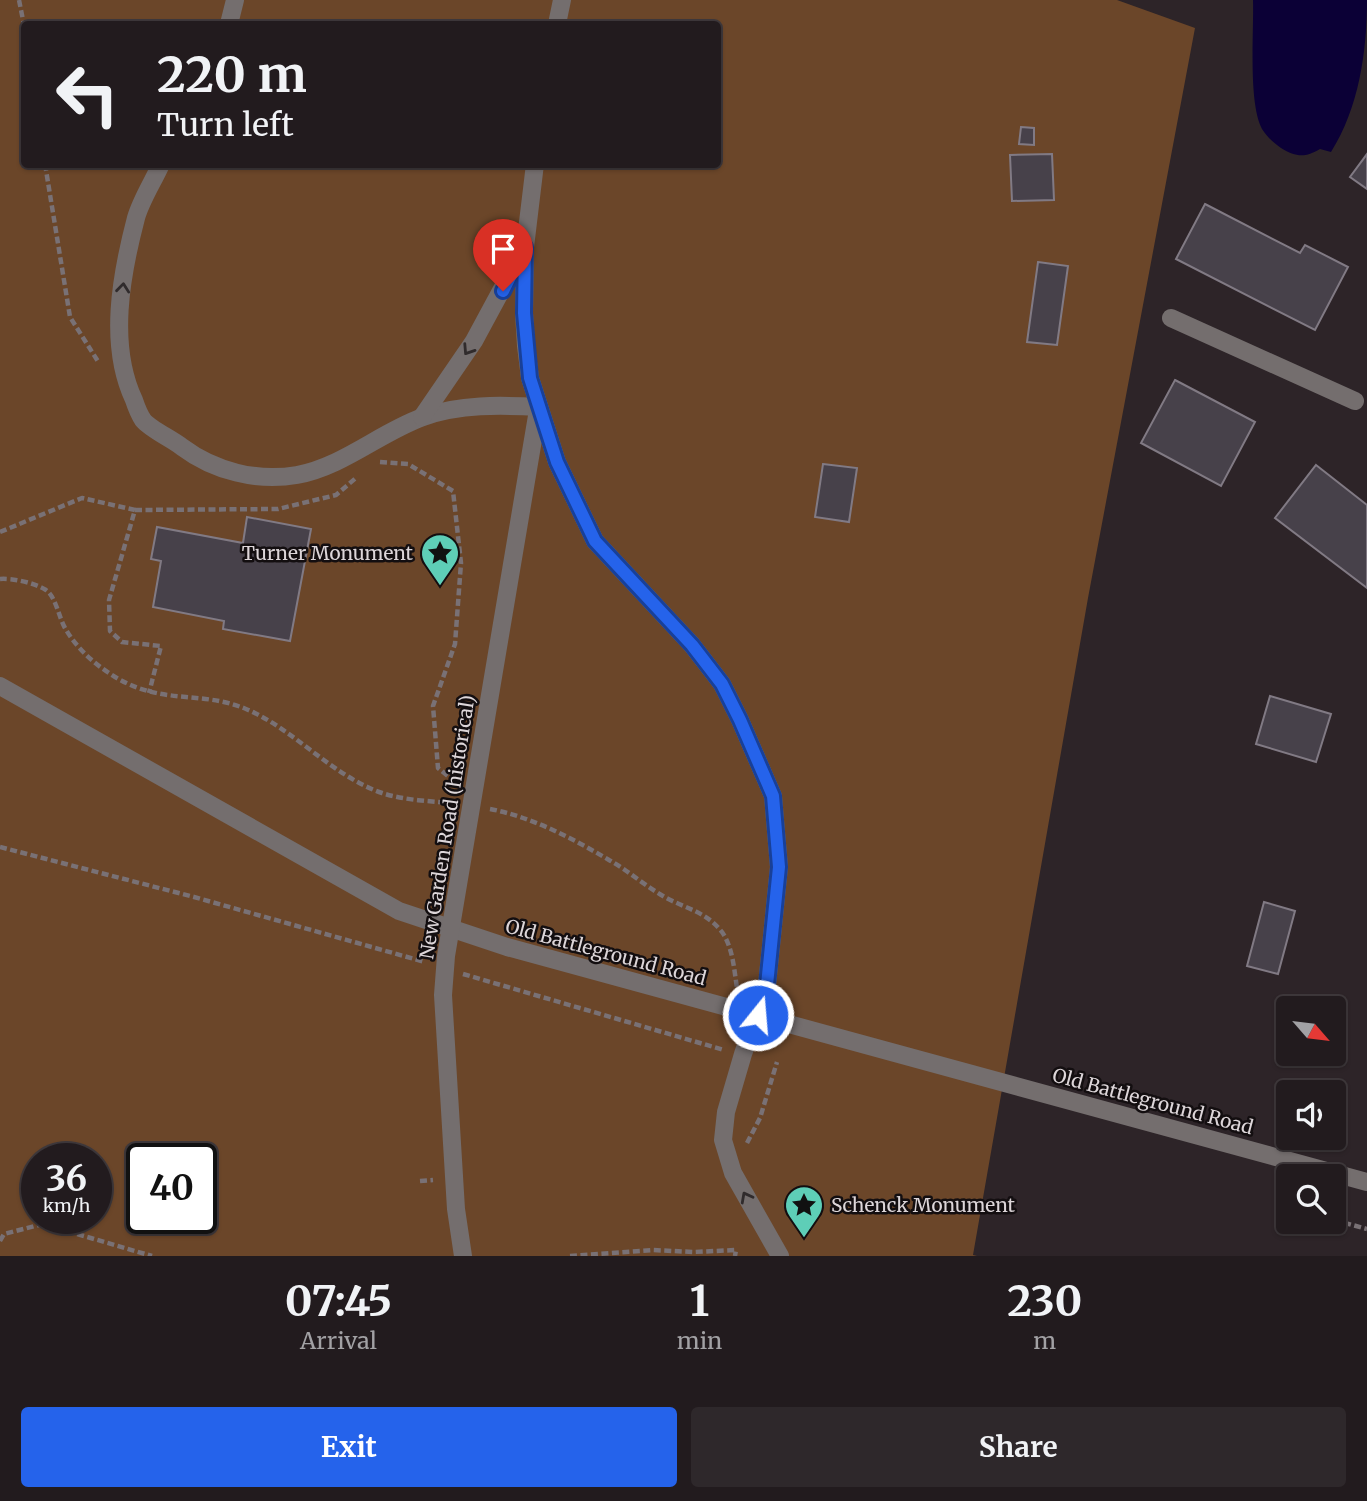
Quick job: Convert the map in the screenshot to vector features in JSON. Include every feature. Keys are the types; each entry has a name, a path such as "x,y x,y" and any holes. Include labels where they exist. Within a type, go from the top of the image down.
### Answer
{"street":[{"path":"230,21 235,0"},
{"path":"558,21 562,0"},
{"path":"159,168 137,215 129,251 120,316 120,356 128,388 143,420 192,454 222,470 262,477 297,475 326,467 422,417 483,405 538,407"},
{"path":"535,168 525,247 526,346 530,378 557,462 595,541 692,645 722,684 773,796 779,867 767,985 726,1112 723,1140 731,1166 780,1256"},
{"path":"422,417 474,341 525,247"},
{"path":"1171,318 1355,401"},
{"name":"New Garden Road (historical)","path":"463,1256 456,1209 443,995 449,929 473,802 538,407"},
{"name":"Old Battleground Road","path":"0,686 399,911 507,947 1367,1182"}],"path":[{"path":"19,0 23,21"},
{"path":"46,168 70,317 99,363"},
{"path":"373,462 408,464 453,491 461,563 455,644 433,706 438,768 473,802"},
{"path":"0,532 82,498 135,510 278,509 336,495 364,470"},
{"path":"135,510 109,600 110,631 122,642 161,646 149,693"},
{"path":"0,579 46,590 63,626 83,652 108,673 136,689 232,704 250,711 345,773 382,793 473,802 554,831 609,860 666,898 697,910 712,920 730,948 737,989"},
{"path":"0,847 194,897 423,961"},
{"path":"462,973 727,1051"},
{"path":"731,1166 761,1118 777,1062"},
{"path":"420,1181 439,1179"},
{"path":"1346,1223 1367,1229"},
{"path":"0,1241 4,1234 43,1224 152,1256"},
{"path":"570,1256 653,1250 736,1250 735,1256"}],"shaded area":[{"path":"0,0 1117,0 1195,28 1088,598 973,1255 977,1256 0,1256"},
{"path":"1253,0 1367,0 1363,59 1355,98 1341,135 1331,152 1320,149 1305,155 1291,153 1275,144 1262,129 1253,85"}],"building":[{"path":"1021,127 1034,128 1034,145 1019,144"},
{"path":"1052,154 1054,200 1012,201 1010,155"},
{"path":"1367,154 1367,189 1350,177"},
{"path":"1205,204 1300,253 1305,245 1348,267 1315,330 1176,259"},
{"path":"1038,262 1068,266 1057,345 1027,342"},
{"path":"1175,380 1255,422 1221,486 1141,443"},
{"path":"823,464 857,468 849,522 815,517"},
{"path":"1316,465 1367,505 1367,588 1275,518"},
{"path":"247,517 311,529 290,641 223,629 224,621 153,607 161,561 151,559 157,527 243,543"},
{"path":"1270,696 1331,714 1316,762 1256,744"},
{"path":"1264,902 1295,911 1278,974 1247,966"}],"place":[{"name":"Turner Monument","path":"440,587"},
{"name":"Schenck Monument","path":"804,1239"}],"route":[{"path":"503,291 525,247 524,313 530,378 557,462 595,541 692,645 722,684 773,796 779,867 767,985 758,1015"}]}
